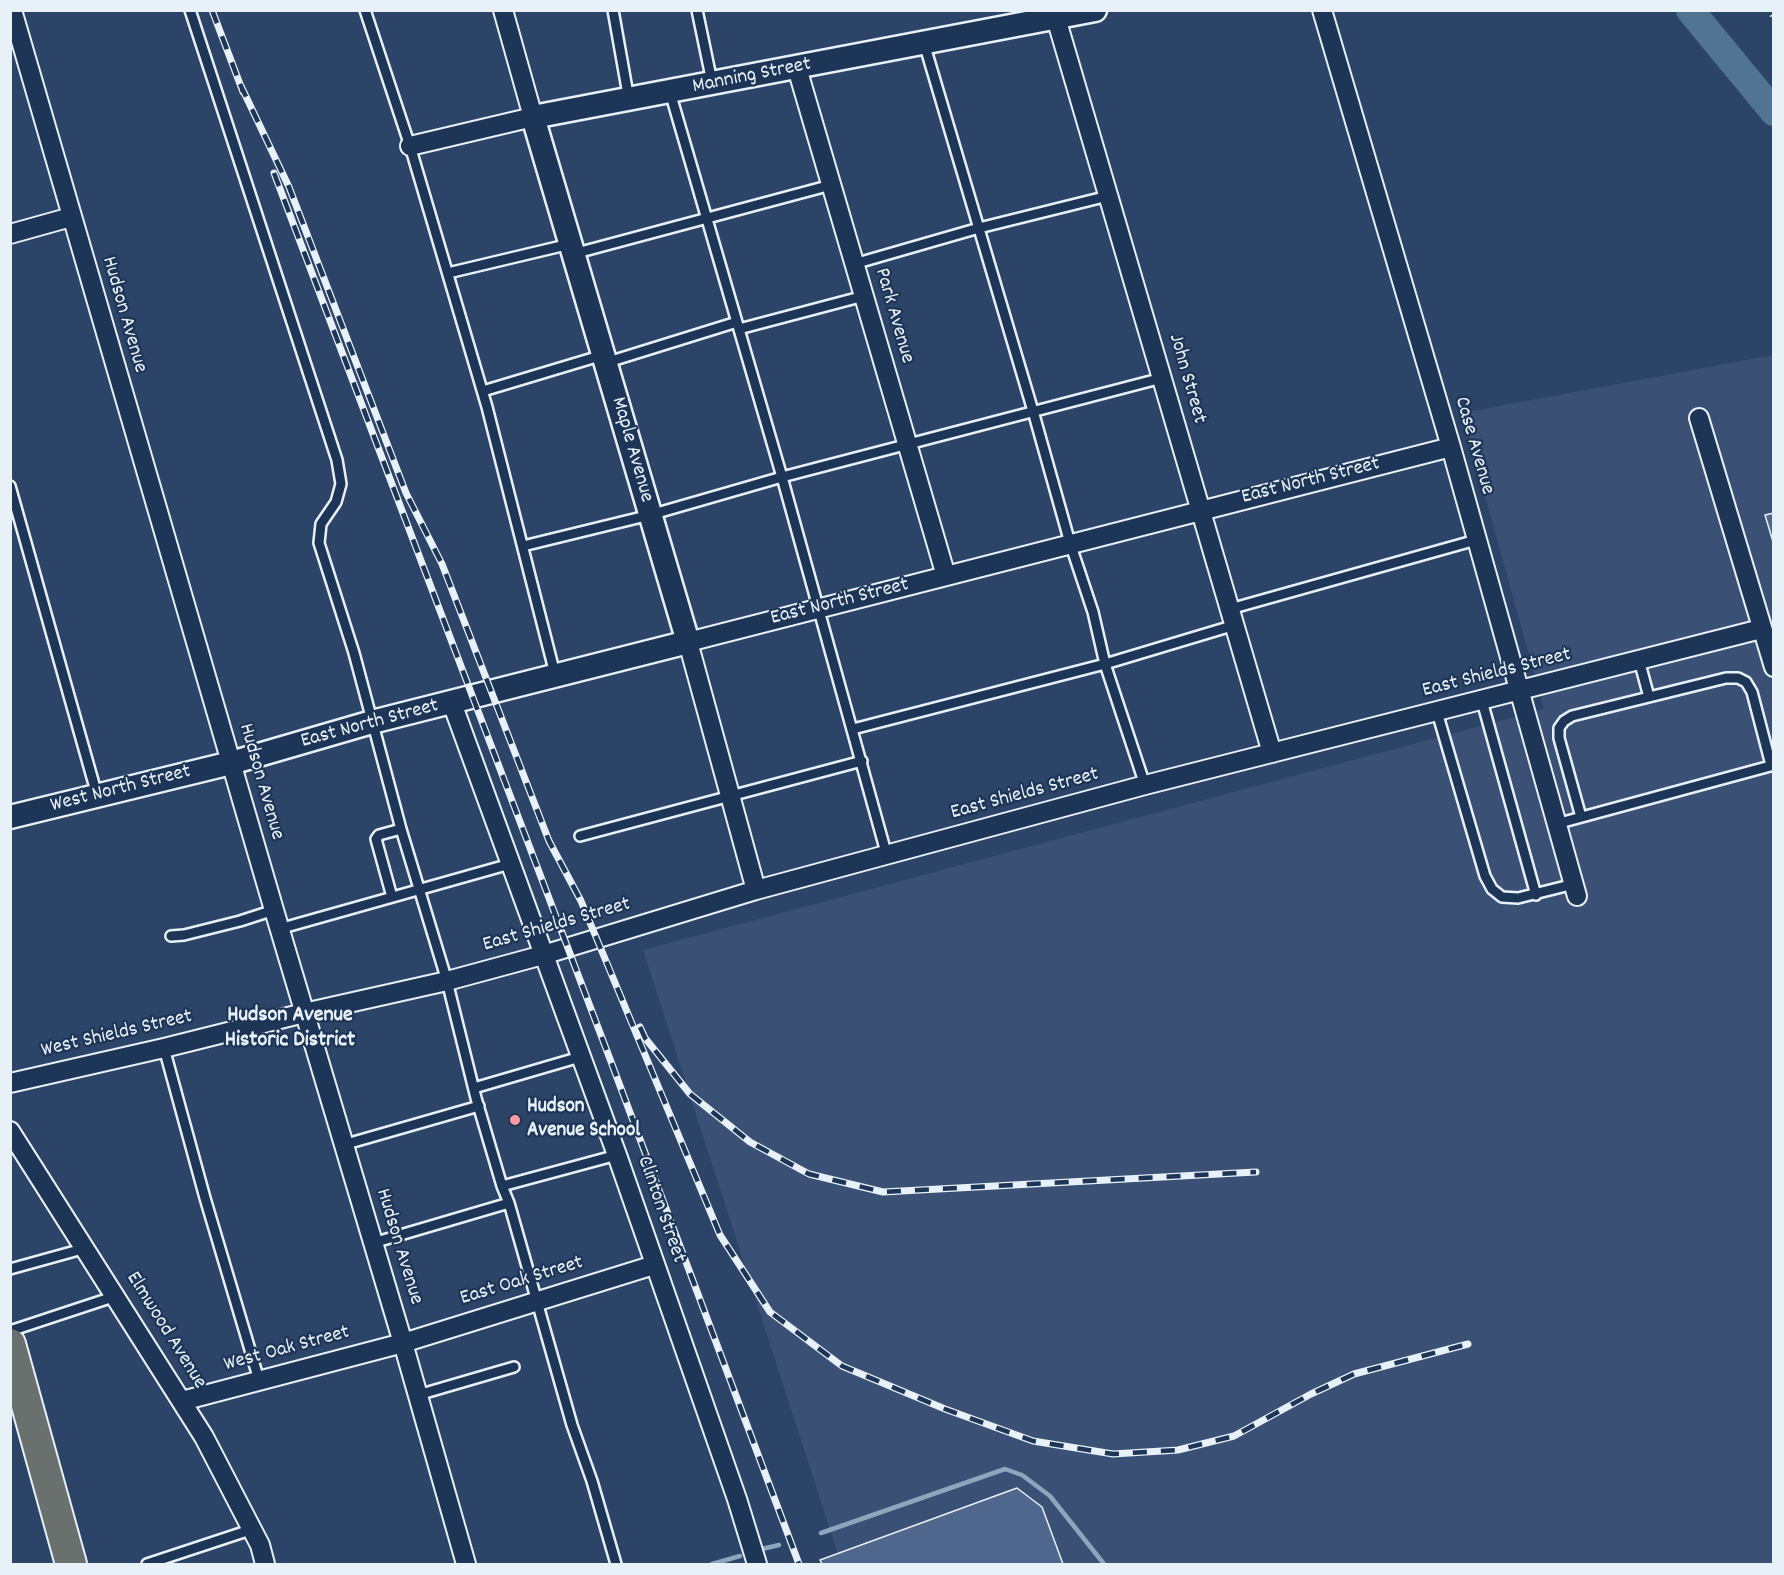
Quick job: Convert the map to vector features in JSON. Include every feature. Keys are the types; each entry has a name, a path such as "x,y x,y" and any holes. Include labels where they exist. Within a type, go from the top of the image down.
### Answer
{"highway":[{"path":"10,1344 71,1564"}],"street":[{"name":"Hudson Avenue","path":"12,10 466,1564"},
{"name":"Maple Avenue","path":"503,10 688,642 756,890"},
{"name":"Manning Street","path":"410,146 533,117 924,43 1054,14 1095,10"},
{"name":"Case Avenue","path":"1322,10 1451,447 1575,890"},
{"name":"John Street","path":"1054,14 1272,753"},
{"name":"Park Avenue","path":"797,68 946,576"},
{"path":"10,234 71,216"},
{"path":"1699,418 1773,667"},
{"name":"East North Street","path":"231,763 372,722 1451,447"},
{"name":"East Shields Street","path":"304,1013 447,981 543,955 756,890 1145,785 1518,692 1761,628"},
{"name":"Clinton Street","path":"452,703 617,1155 737,1499 757,1564"},
{"name":"West North Street","path":"10,817 231,763"},
{"name":"West Shields Street","path":"10,1083 304,1013"},
{"name":"Elmwood Avenue","path":"10,1131 204,1437 250,1530 260,1545 265,1564"},
{"name":"East Oak Street","path":"403,1342 654,1265"},
{"name":"West Oak Street","path":"182,1401 403,1342"}],"lane":[{"path":"190,10 337,460 341,484 336,502 321,524 319,543 354,652 401,829 447,981 502,1186 509,1203 569,1415 592,1481 616,1564"},
{"path":"364,10 410,146 483,391 555,676"},
{"path":"613,10 630,100"},
{"path":"697,10 712,84"},
{"path":"924,43 1070,543 1093,612 1105,664 1145,785"},
{"path":"670,92 782,477 887,856"},
{"path":"448,273 572,249 831,185"},
{"path":"854,264 979,228 1108,196"},
{"path":"483,391 738,325 864,296"},
{"path":"522,546 650,515 782,477 1162,378"},
{"path":"10,486 98,797"},
{"path":"853,729 1105,664 1232,617 1476,540"},
{"path":"1639,660 1649,697"},
{"path":"1556,824 1772,765 1752,692 1746,682 1738,678 1726,678 1572,716 1564,721 1559,728 1559,738 1581,817"},
{"path":"1482,701 1536,895"},
{"path":"1437,712 1485,876 1492,889 1502,897 1518,898 1575,890"},
{"path":"580,836 862,761"},
{"path":"392,897 376,839 379,835 401,829"},
{"path":"279,929 510,864"},
{"path":"171,936 240,921 274,910"},
{"path":"164,1048 205,1198 260,1380"},
{"path":"474,1088 580,1056"},
{"path":"343,1145 479,1106"},
{"path":"502,1186 617,1155"},
{"path":"373,1243 509,1203"},
{"path":"10,1269 86,1248"},
{"path":"10,1331 116,1296"},
{"path":"418,1395 514,1366"},
{"path":"147,1564 250,1530"}],"path":[{"path":"1768,10 1773,21"}],"shaded area":[{"path":"1773,355 1773,1564 841,1564 643,950 1544,709 1462,413"}],"building":[{"path":"1774,513 1774,545 1765,515"},
{"path":"1017,1488 1042,1507 1063,1564 822,1564 820,1560"}],"waterway":[{"path":"1690,10 1774,112"},
{"path":"821,1533 1005,1469 1022,1475 1050,1496 1104,1564"},
{"path":"762,1549 779,1545"},
{"path":"712,1564 740,1556"}],"railway":[{"path":"212,10 243,92"},
{"path":"240,84 289,187 406,493 442,564 549,841 581,901 720,1235 770,1312 842,1366 945,1409 1033,1441 1113,1454 1178,1450 1234,1436 1311,1394 1354,1374 1468,1344"},
{"path":"274,173 799,1564"},
{"path":"640,1027 645,1038 690,1094 750,1142 809,1174 883,1192 1256,1172"}],"place":[{"name":"Hudson Avenue School","path":"515,1120"}],"district":[{"name":"Hudson Avenue Historic District","path":"290,1030"}]}
